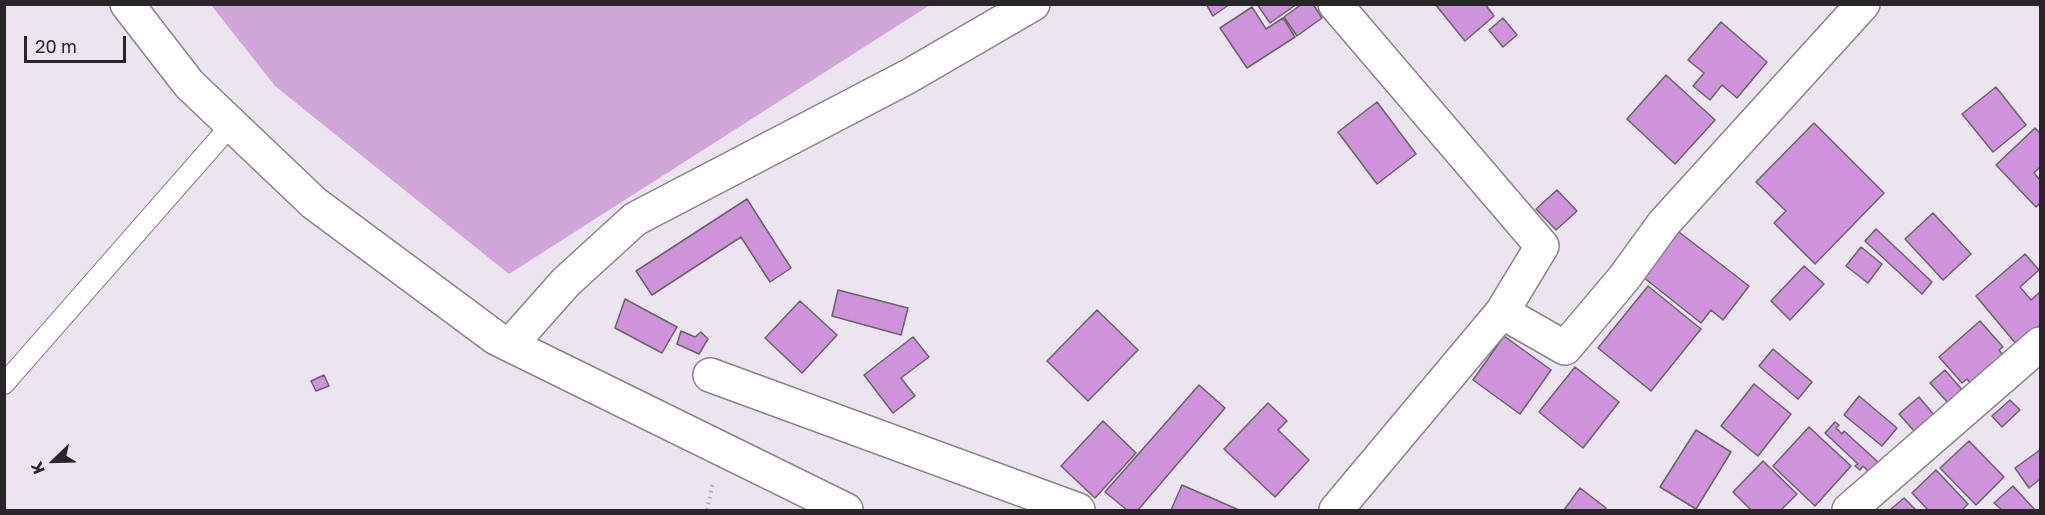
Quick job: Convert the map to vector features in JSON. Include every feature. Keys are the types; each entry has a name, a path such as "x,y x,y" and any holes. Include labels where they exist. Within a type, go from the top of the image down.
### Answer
{"street":[{"path":"128,4 189,84 314,203 496,338 846,510"},
{"path":"510,345 566,282 635,219 909,76 1033,4"},
{"path":"1335,4 1542,246 1502,312 1336,510"},
{"path":"1502,312 1565,348 1624,278 1664,223 1863,4"},
{"path":"1849,510 2040,344"},
{"path":"710,375 1078,510"}],"lane":[{"path":"4,384 232,124"}],"shaded area":[{"path":"211,5 930,5 509,274 275,86"}],"building":[{"path":"1206,4 1230,4 1213,16"},
{"path":"1257,4 1297,4 1270,23"},
{"path":"1302,4 1313,4 1322,18 1297,36 1284,17"},
{"path":"1435,4 1485,4 1494,16 1465,41"},
{"path":"1252,7 1266,29 1283,18 1295,37 1247,68 1220,28"},
{"path":"1503,18 1517,35 1503,47 1489,30"},
{"path":"1721,22 1767,62 1737,98 1722,85 1710,100 1693,86 1704,73 1688,60"},
{"path":"1666,75 1715,120 1675,164 1627,119"},
{"path":"1996,87 2026,125 1993,152 1962,114"},
{"path":"1377,102 1416,154 1377,184 1338,132"},
{"path":"1814,123 1884,193 1815,264 1774,223 1786,211 1756,182"},
{"path":"2035,128 2040,133 2040,167 2034,173 2040,180 2040,203 2036,207 1996,165"},
{"path":"1557,190 1577,211 1556,230 1536,209"},
{"path":"747,199 791,268 770,282 741,237 652,295 636,271"},
{"path":"1933,213 1971,254 1943,280 1905,239"},
{"path":"1876,229 1932,282 1922,294 1865,241"},
{"path":"1679,232 1749,286 1723,320 1711,310 1701,323 1643,277"},
{"path":"1861,247 1882,264 1868,283 1846,266"},
{"path":"2025,254 2039,270 2020,287 2031,300 2040,292 2040,325 2017,345 1976,296"},
{"path":"1804,266 1824,284 1790,320 1771,301"},
{"path":"1648,286 1701,329 1651,391 1598,348"},
{"path":"838,290 908,308 901,335 832,316"},
{"path":"625,299 677,327 662,353 615,328"},
{"path":"800,301 837,335 802,373 765,338"},
{"path":"1097,310 1138,350 1088,401 1047,361"},
{"path":"1980,321 2003,347 1999,350 2008,361 1976,389 1967,379 1962,383 1939,357"},
{"path":"681,331 695,337 701,332 708,339 699,354 677,344"},
{"path":"1504,336 1551,370 1520,414 1473,380"},
{"path":"913,337 929,357 901,378 915,396 893,413 864,375"},
{"path":"1773,349 1812,382 1798,399 1759,366"},
{"path":"1575,367 1619,402 1583,448 1539,412"},
{"path":"1945,370 1964,392 1950,405 1930,383"},
{"path":"324,375 329,386 316,391 311,381"},
{"path":"1754,384 1791,414 1758,456 1721,426"},
{"path":"1199,385 1225,408 1138,510 1127,510 1105,492"},
{"path":"1859,396 1897,428 1882,446 1844,415"},
{"path":"1919,397 1935,416 1915,432 1899,414"},
{"path":"2010,400 2020,410 2002,427 1992,416"},
{"path":"1268,403 1287,421 1278,430 1309,460 1275,497 1224,449"},
{"path":"1103,421 1136,453 1095,498 1061,466"},
{"path":"1835,422 1839,425 1836,428 1842,434 1844,431 1878,462 1869,472 1863,466 1860,470 1855,466 1858,464 1825,433"},
{"path":"1809,427 1851,466 1815,506 1773,466"},
{"path":"1696,430 1731,452 1696,509 1660,487"},
{"path":"1969,441 2004,477 1976,505 1940,468"},
{"path":"2040,450 2040,479 2029,488 2015,468"},
{"path":"1763,461 1797,494 1781,510 1751,510 1733,492"},
{"path":"1936,470 1968,504 1962,510 1928,510 1912,493"},
{"path":"1182,485 1239,510 1171,510"},
{"path":"2013,486 2035,510 2002,510 1994,503"},
{"path":"1580,488 1606,508 1604,510 1564,510"},
{"path":"1904,498 1916,510 1890,510"}]}
